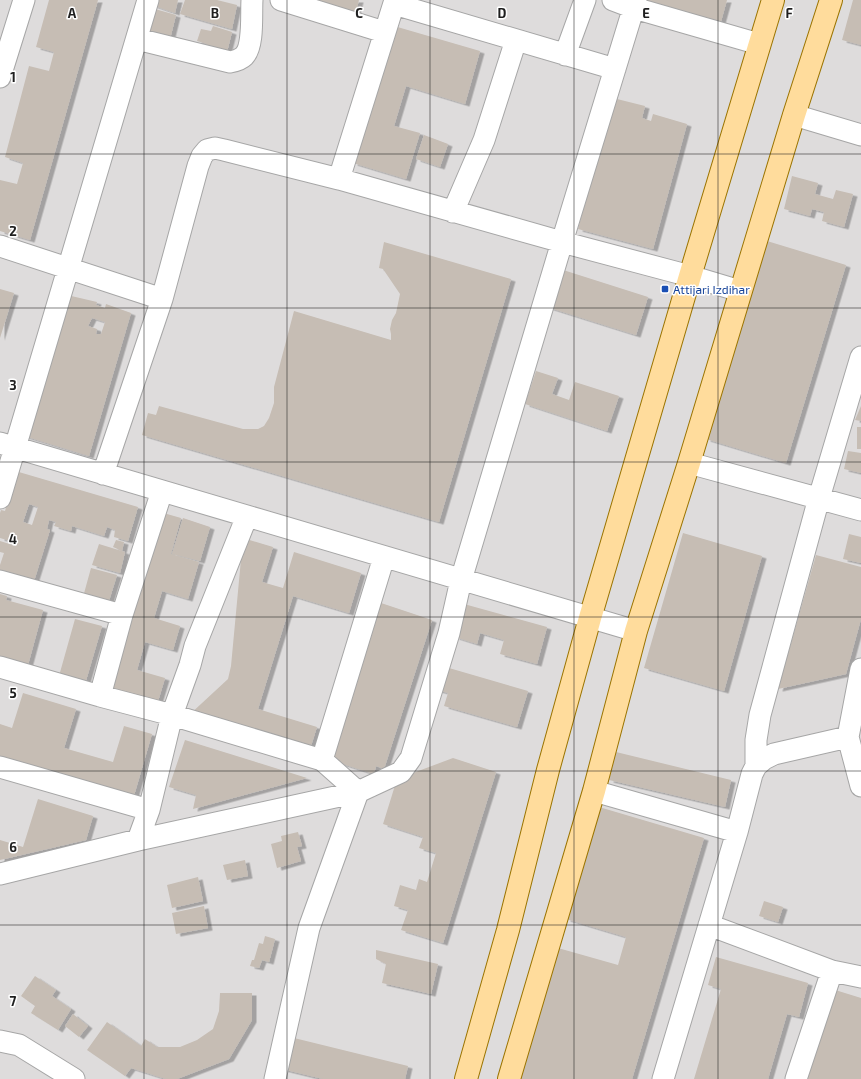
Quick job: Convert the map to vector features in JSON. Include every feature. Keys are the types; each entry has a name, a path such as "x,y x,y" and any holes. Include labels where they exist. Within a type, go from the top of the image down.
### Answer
{"main road":[{"path":"466,1079 508,930 548,770 590,618 690,276 773,0"},
{"path":"509,1079 594,791 636,631 689,464 794,115 831,0"}],"street":[{"path":"0,77 24,0"},
{"path":"0,498 7,446 68,269 148,0"},
{"path":"137,39 230,62 237,61 244,56 250,46 252,0"},
{"path":"281,0 384,32"},
{"path":"565,55 585,0"},
{"path":"613,0 635,4 759,44"},
{"path":"339,179 394,2 615,69"},
{"path":"0,874 138,840 358,792 401,772 411,758 449,633 461,580 635,4"},
{"path":"453,212 484,140 516,40"},
{"path":"794,115 861,135"},
{"path":"104,474 162,299 198,166 202,156 207,150 215,148 339,179 740,291"},
{"path":"0,246 162,299"},
{"path":"756,766 756,740 759,722 818,498 861,357"},
{"path":"7,446 636,631"},
{"path":"689,464 861,510"},
{"path":"100,696 122,615 162,491"},
{"path":"138,840 149,810 172,715 190,665 195,646 247,516"},
{"path":"322,760 384,557"},
{"path":"0,581 122,615"},
{"path":"0,667 172,715 322,760 358,792"},
{"path":"861,669 848,737 861,786"},
{"path":"663,1079 737,832 748,785 756,766 764,758 774,754 848,737"},
{"path":"0,767 149,810"},
{"path":"594,791 737,832"},
{"path":"275,1079 309,928 358,792"},
{"path":"709,925 832,970 861,977"},
{"path":"796,1079 832,970"},
{"path":"0,1041 19,1045 74,1079"}],"shaded area":[{"path":"0,0 861,0 861,1079 0,1079"}],"building":[{"path":"49,0 98,0 30,240 0,231 0,180 17,184 23,163 5,157 29,66 49,71 54,52 36,47"},
{"path":"150,0 178,0 175,13 149,4"},
{"path":"185,0 217,0 237,5 232,29 180,14"},
{"path":"314,0 359,0 356,12"},
{"path":"643,0 727,0 720,25"},
{"path":"853,0 861,0 861,45 842,40"},
{"path":"148,7 176,15 170,39 141,30"},
{"path":"213,26 232,32 227,52 206,48 207,44 197,41 201,29 211,31"},
{"path":"394,26 480,51 465,104 406,86 394,126 420,133 406,179 353,163"},
{"path":"613,98 645,106 642,118 651,121 653,114 687,124 653,249 578,229"},
{"path":"424,135 448,144 440,167 416,159"},
{"path":"792,176 818,183 815,194 833,199 836,190 853,194 844,227 822,221 824,212 812,209 810,216 784,209"},
{"path":"767,241 846,265 786,463 706,439"},
{"path":"384,242 511,279 439,522 142,435 148,413 156,415 159,406 243,429 258,429 264,426 269,418 274,403 274,387 294,311 391,340 390,329 392,320 396,313 400,294 383,269 379,268"},
{"path":"560,269 648,297 636,335 547,307"},
{"path":"0,289 14,293 0,338"},
{"path":"67,295 97,302 96,305 105,308 106,304 131,313 89,456 21,435","holes":["92,318 105,322 101,334 96,334 97,329 88,326"]},
{"path":"536,371 558,378 552,394 569,400 575,382 619,396 607,431 525,404"},
{"path":"861,406 861,421 855,420"},
{"path":"857,427 861,427 861,449 857,449"},
{"path":"848,451 861,453 861,473 844,469"},
{"path":"12,470 138,507 128,541 114,537 115,530 107,527 104,536 72,526 71,531 54,526 56,522 49,520 47,529 50,530 34,581 0,574 0,565 4,553 0,552 0,541 16,546 17,543 0,538 0,513 1,510 5,511 10,494","holes":["29,504 38,507 32,525 23,522"]},
{"path":"160,512 181,518 171,554 199,562 188,599 162,591 154,618 180,626 173,650 145,642 137,670 165,678 156,708 105,693"},
{"path":"183,518 210,527 200,561 172,554"},
{"path":"683,533 762,556 724,691 644,668"},
{"path":"849,534 861,537 861,563 843,559"},
{"path":"243,538 273,547 262,582 283,588 294,552 361,573 349,613 293,596 258,709 317,727 309,752 188,716 228,679 231,666"},
{"path":"116,540 124,542 122,551 113,547"},
{"path":"99,544 125,552 120,573 92,565"},
{"path":"816,555 861,567 861,619 846,674 778,689"},
{"path":"91,568 117,575 108,604 83,597"},
{"path":"0,594 7,596 6,600 43,610 28,665 0,657"},
{"path":"378,602 432,620 384,769 376,766 374,774 327,759"},
{"path":"464,604 547,627 537,664 500,654 504,640 480,633 477,644 455,637"},
{"path":"75,619 102,626 85,684 59,676"},
{"path":"449,668 528,691 517,727 444,706 448,693 437,690"},
{"path":"23,693 76,709 64,748 113,762 124,726 152,734 133,799 0,760 0,724 12,728"},
{"path":"185,740 307,778 193,809 196,795 169,787"},
{"path":"616,752 731,780 725,807 609,780"},
{"path":"453,758 496,772 443,943 401,930 408,910 394,906 400,885 416,890 419,879 427,882 436,853 419,848 423,837 383,824 397,779"},
{"path":"38,799 93,816 86,840 0,860 0,840 23,847"},
{"path":"599,807 704,838 632,1079 519,1079 558,948 618,965 626,937 566,919"},
{"path":"298,832 302,846 297,847 301,861 277,868 271,844 282,841 281,836"},
{"path":"245,860 248,876 227,880 223,865"},
{"path":"198,877 203,901 172,908 167,885"},
{"path":"764,901 783,907 778,922 759,916"},
{"path":"204,906 208,928 176,934 172,913"},
{"path":"265,936 275,939 269,962 262,960 259,968 250,966 252,960 254,960 259,943 263,944"},
{"path":"376,950 438,964 431,994 382,983 386,964 376,959"},
{"path":"716,957 808,983 799,1017 787,1014 768,1079 694,1079 721,989 708,985"},
{"path":"35,976 56,990 52,996 71,1009 58,1030 31,1013 35,1006 21,996"},
{"path":"832,989 861,998 861,1079 806,1079"},
{"path":"220,993 252,993 252,1020 229,1059 177,1079 166,1079 131,1068 125,1076 87,1050 107,1022 141,1046 145,1039 157,1047 180,1047 197,1040 213,1029 219,1011"},
{"path":"73,1014 88,1026 79,1037 65,1026"},
{"path":"290,1037 408,1066 405,1079 323,1079 282,1069"}],"place":[{"name":"Attijari Izdihar","path":"665,289"}]}
